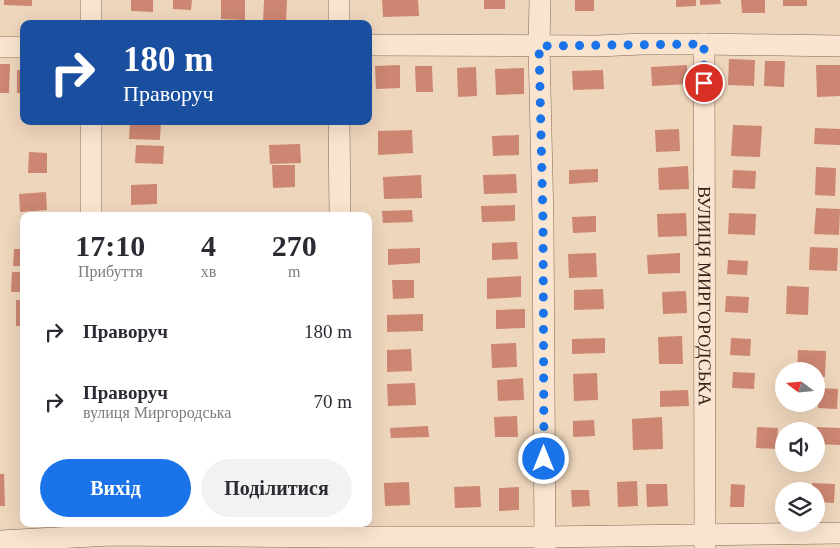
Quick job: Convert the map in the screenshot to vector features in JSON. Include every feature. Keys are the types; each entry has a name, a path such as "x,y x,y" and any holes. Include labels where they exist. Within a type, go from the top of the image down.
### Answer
{"street":[{"path":"91,0 91,20"},
{"path":"339,0 339,20"},
{"path":"540,0 545,542"},
{"path":"372,45 704,44 840,46"},
{"name":"ВУЛИЦЯ МИРГОРОДСЬКА","path":"704,44 705,541"},
{"path":"0,48 20,47"},
{"path":"91,125 91,212"},
{"path":"339,125 340,212"},
{"path":"0,541 109,536 343,536 545,542 705,541 840,533"}],"building":[{"path":"4,0 32,0 32,6 4,5"},
{"path":"131,0 153,0 153,12 131,11"},
{"path":"173,0 192,0 191,10 173,9"},
{"path":"221,0 245,0 245,20 221,19"},
{"path":"264,0 287,0 286,20 263,20"},
{"path":"382,0 418,0 419,16 383,17"},
{"path":"484,0 505,0 505,9 484,9"},
{"path":"575,0 594,0 594,11 575,11"},
{"path":"676,0 696,0 696,6 676,7"},
{"path":"700,0 720,0 721,4 700,5"},
{"path":"741,0 765,0 765,13 742,13"},
{"path":"783,0 807,0 807,6 783,6"},
{"path":"729,59 755,60 754,86 728,85"},
{"path":"765,61 785,61 784,87 764,86"},
{"path":"0,64 10,64 9,93 0,93"},
{"path":"400,65 400,88 376,89 375,66"},
{"path":"687,65 688,84 652,86 651,67"},
{"path":"816,65 840,65 840,96 817,97"},
{"path":"415,66 432,66 433,92 416,92"},
{"path":"476,67 477,96 458,97 457,68"},
{"path":"524,68 524,94 496,95 495,69"},
{"path":"17,70 20,70 20,93 17,93"},
{"path":"603,70 604,89 573,90 572,71"},
{"path":"130,125 161,125 160,140 129,139"},
{"path":"733,125 762,126 760,157 731,156"},
{"path":"815,128 840,129 840,145 814,144"},
{"path":"679,129 680,151 656,152 655,130"},
{"path":"412,130 413,153 378,155 378,131"},
{"path":"519,135 519,155 493,156 492,136"},
{"path":"300,144 301,163 270,164 269,145"},
{"path":"136,145 164,146 163,164 135,163"},
{"path":"29,152 47,153 47,173 28,173"},
{"path":"272,165 295,165 295,187 273,188"},
{"path":"688,166 689,189 659,190 658,168"},
{"path":"816,167 836,168 835,196 815,195"},
{"path":"598,169 598,182 569,184 569,170"},
{"path":"733,170 756,171 755,189 732,188"},
{"path":"516,174 517,193 484,194 483,175"},
{"path":"421,175 422,198 384,199 383,177"},
{"path":"157,184 157,204 131,205 131,185"},
{"path":"46,192 47,210 20,212 19,194"},
{"path":"515,205 515,221 482,222 481,206"},
{"path":"816,208 840,209 839,235 814,234"},
{"path":"412,210 413,222 383,223 382,211"},
{"path":"686,213 687,236 658,237 657,214"},
{"path":"729,213 756,214 755,235 728,234"},
{"path":"596,216 596,232 573,233 572,217"},
{"path":"517,242 518,259 492,260 492,243"},
{"path":"810,247 838,248 837,271 809,270"},
{"path":"420,248 420,263 388,265 388,249"},
{"path":"14,249 20,249 20,266 13,266"},
{"path":"596,253 597,277 569,278 568,254"},
{"path":"680,253 680,273 648,274 647,255"},
{"path":"728,260 748,261 747,275 727,274"},
{"path":"12,272 20,272 20,292 11,292"},
{"path":"521,276 521,297 487,299 487,278"},
{"path":"392,280 414,280 414,298 393,299"},
{"path":"787,286 809,287 808,315 786,314"},
{"path":"603,289 604,309 574,310 574,290"},
{"path":"686,291 687,313 663,314 662,292"},
{"path":"726,296 749,297 748,313 725,312"},
{"path":"16,300 20,300 20,326 16,326"},
{"path":"525,309 525,328 496,329 496,310"},
{"path":"423,314 423,331 387,332 387,315"},
{"path":"682,336 683,364 659,364 658,337"},
{"path":"605,338 605,353 572,354 572,339"},
{"path":"731,338 751,339 750,356 730,355"},
{"path":"516,343 517,367 492,368 491,344"},
{"path":"411,349 412,371 387,372 387,350"},
{"path":"798,350 826,351 825,377 825,362 797,362"},
{"path":"733,372 755,373 754,389 732,388"},
{"path":"597,373 598,400 574,401 573,374"},
{"path":"523,378 524,400 498,401 497,380"},
{"path":"415,383 416,405 388,406 387,384"},
{"path":"825,388 838,389 837,409 825,408"},
{"path":"688,390 689,406 660,407 660,391"},
{"path":"517,416 518,437 495,437 494,417"},
{"path":"662,417 663,449 633,450 632,419"},
{"path":"594,420 595,436 573,437 573,421"},
{"path":"428,426 429,437 391,438 390,428"},
{"path":"757,427 775,428 775,449 756,448"},
{"path":"825,427 840,428 840,445 825,444"},
{"path":"0,474 4,474 5,506 0,506"},
{"path":"637,481 638,506 618,507 617,482"},
{"path":"409,482 410,505 385,506 384,483"},
{"path":"646,484 667,484 668,506 647,507"},
{"path":"731,484 745,485 744,507 730,507"},
{"path":"825,484 835,484 834,503 825,502"},
{"path":"480,486 481,507 455,508 454,487"},
{"path":"519,487 519,510 499,511 499,488"},
{"path":"571,490 589,490 590,506 572,507"}],"route":[{"path":"544,459 543,221 539,46 704,44 704,83"}]}
